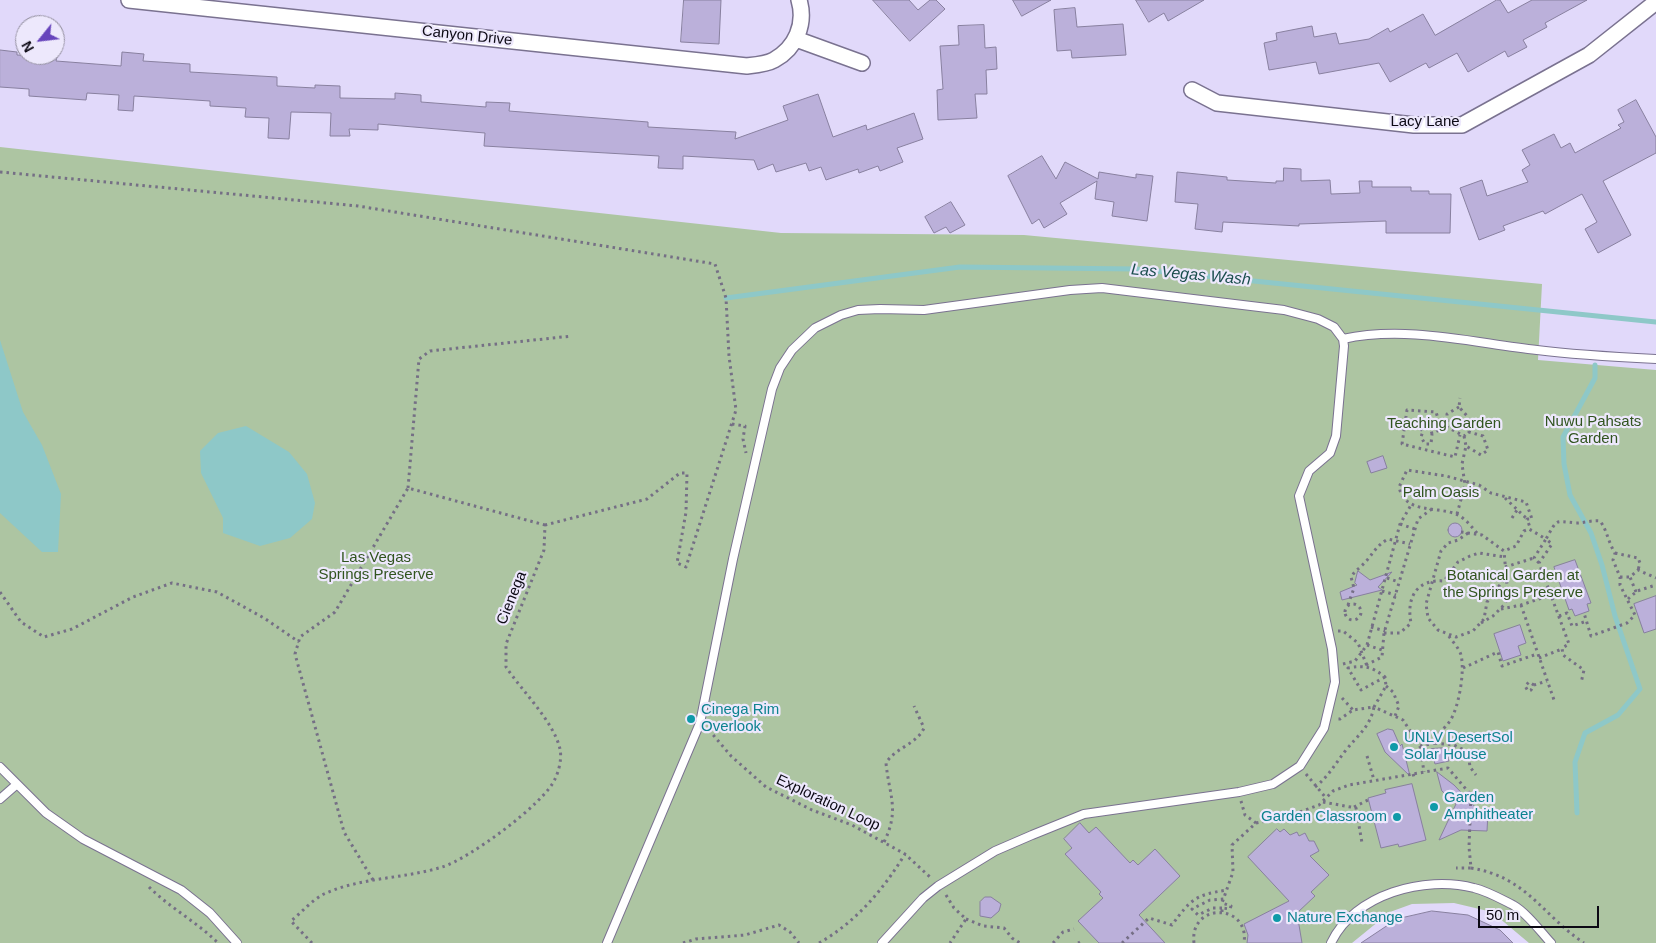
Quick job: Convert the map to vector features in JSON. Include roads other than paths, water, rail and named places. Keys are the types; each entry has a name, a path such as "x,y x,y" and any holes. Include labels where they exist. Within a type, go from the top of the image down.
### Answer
{"street":[{"name":"Canyon Drive","path":"129,0 747,66 773,61 792,47 796,39"},
{"path":"799,0 803,13 796,39 862,63"},
{"name":"Lacy Lane","path":"1192,90 1217,103 1414,125 1462,125 1590,55 1656,2"}],"lane":[{"path":"607,943 700,723 735,550 772,388 780,368 792,350 815,328 840,315 858,310 924,310 1102,288 1284,310 1318,319 1334,327 1343,339 1336,436 1330,453 1309,471 1299,496 1335,666 1333,695 1328,716 1316,743 1300,766 1272,784 1239,792 1084,814 1032,835 995,851 944,882 923,898 882,943"},
{"path":"1343,339 1368,334 1431,336 1538,350 1656,359"},
{"path":"0,768 46,813 83,839 130,865 158,876 181,890 210,913 237,943"},
{"path":"0,799 16,785"},
{"path":"1330,943 1349,919 1371,902 1413,886 1446,885 1475,888 1515,906 1551,943"}],"waterway":[{"name":"Las Vegas Wash","path":"726,298 960,267 1136,269 1656,322"},
{"path":"1577,813 1575,762 1585,733 1618,715 1640,689 1615,616 1602,565 1591,533 1570,495 1564,464 1563,437 1595,378 1595,365"}],"place":[{"name":"Cinega Rim Overlook","path":"691,719"},
{"name":"UNLV DesertSol Solar House","path":"1394,747"},
{"name":"Garden Amphitheater","path":"1434,807"},
{"name":"Garden Classroom","path":"1397,817"},
{"name":"Nature Exchange","path":"1277,918"}],"park label":[{"name":"Teaching Garden","path":"1444,424"},
{"name":"Nuwu Pahsats Garden","path":"1593,430"},
{"name":"Palm Oasis","path":"1441,493"},
{"name":"Las Vegas Springs Preserve","path":"376,566"},
{"name":"Botanical Garden at the Springs Preserve","path":"1513,584"}]}
